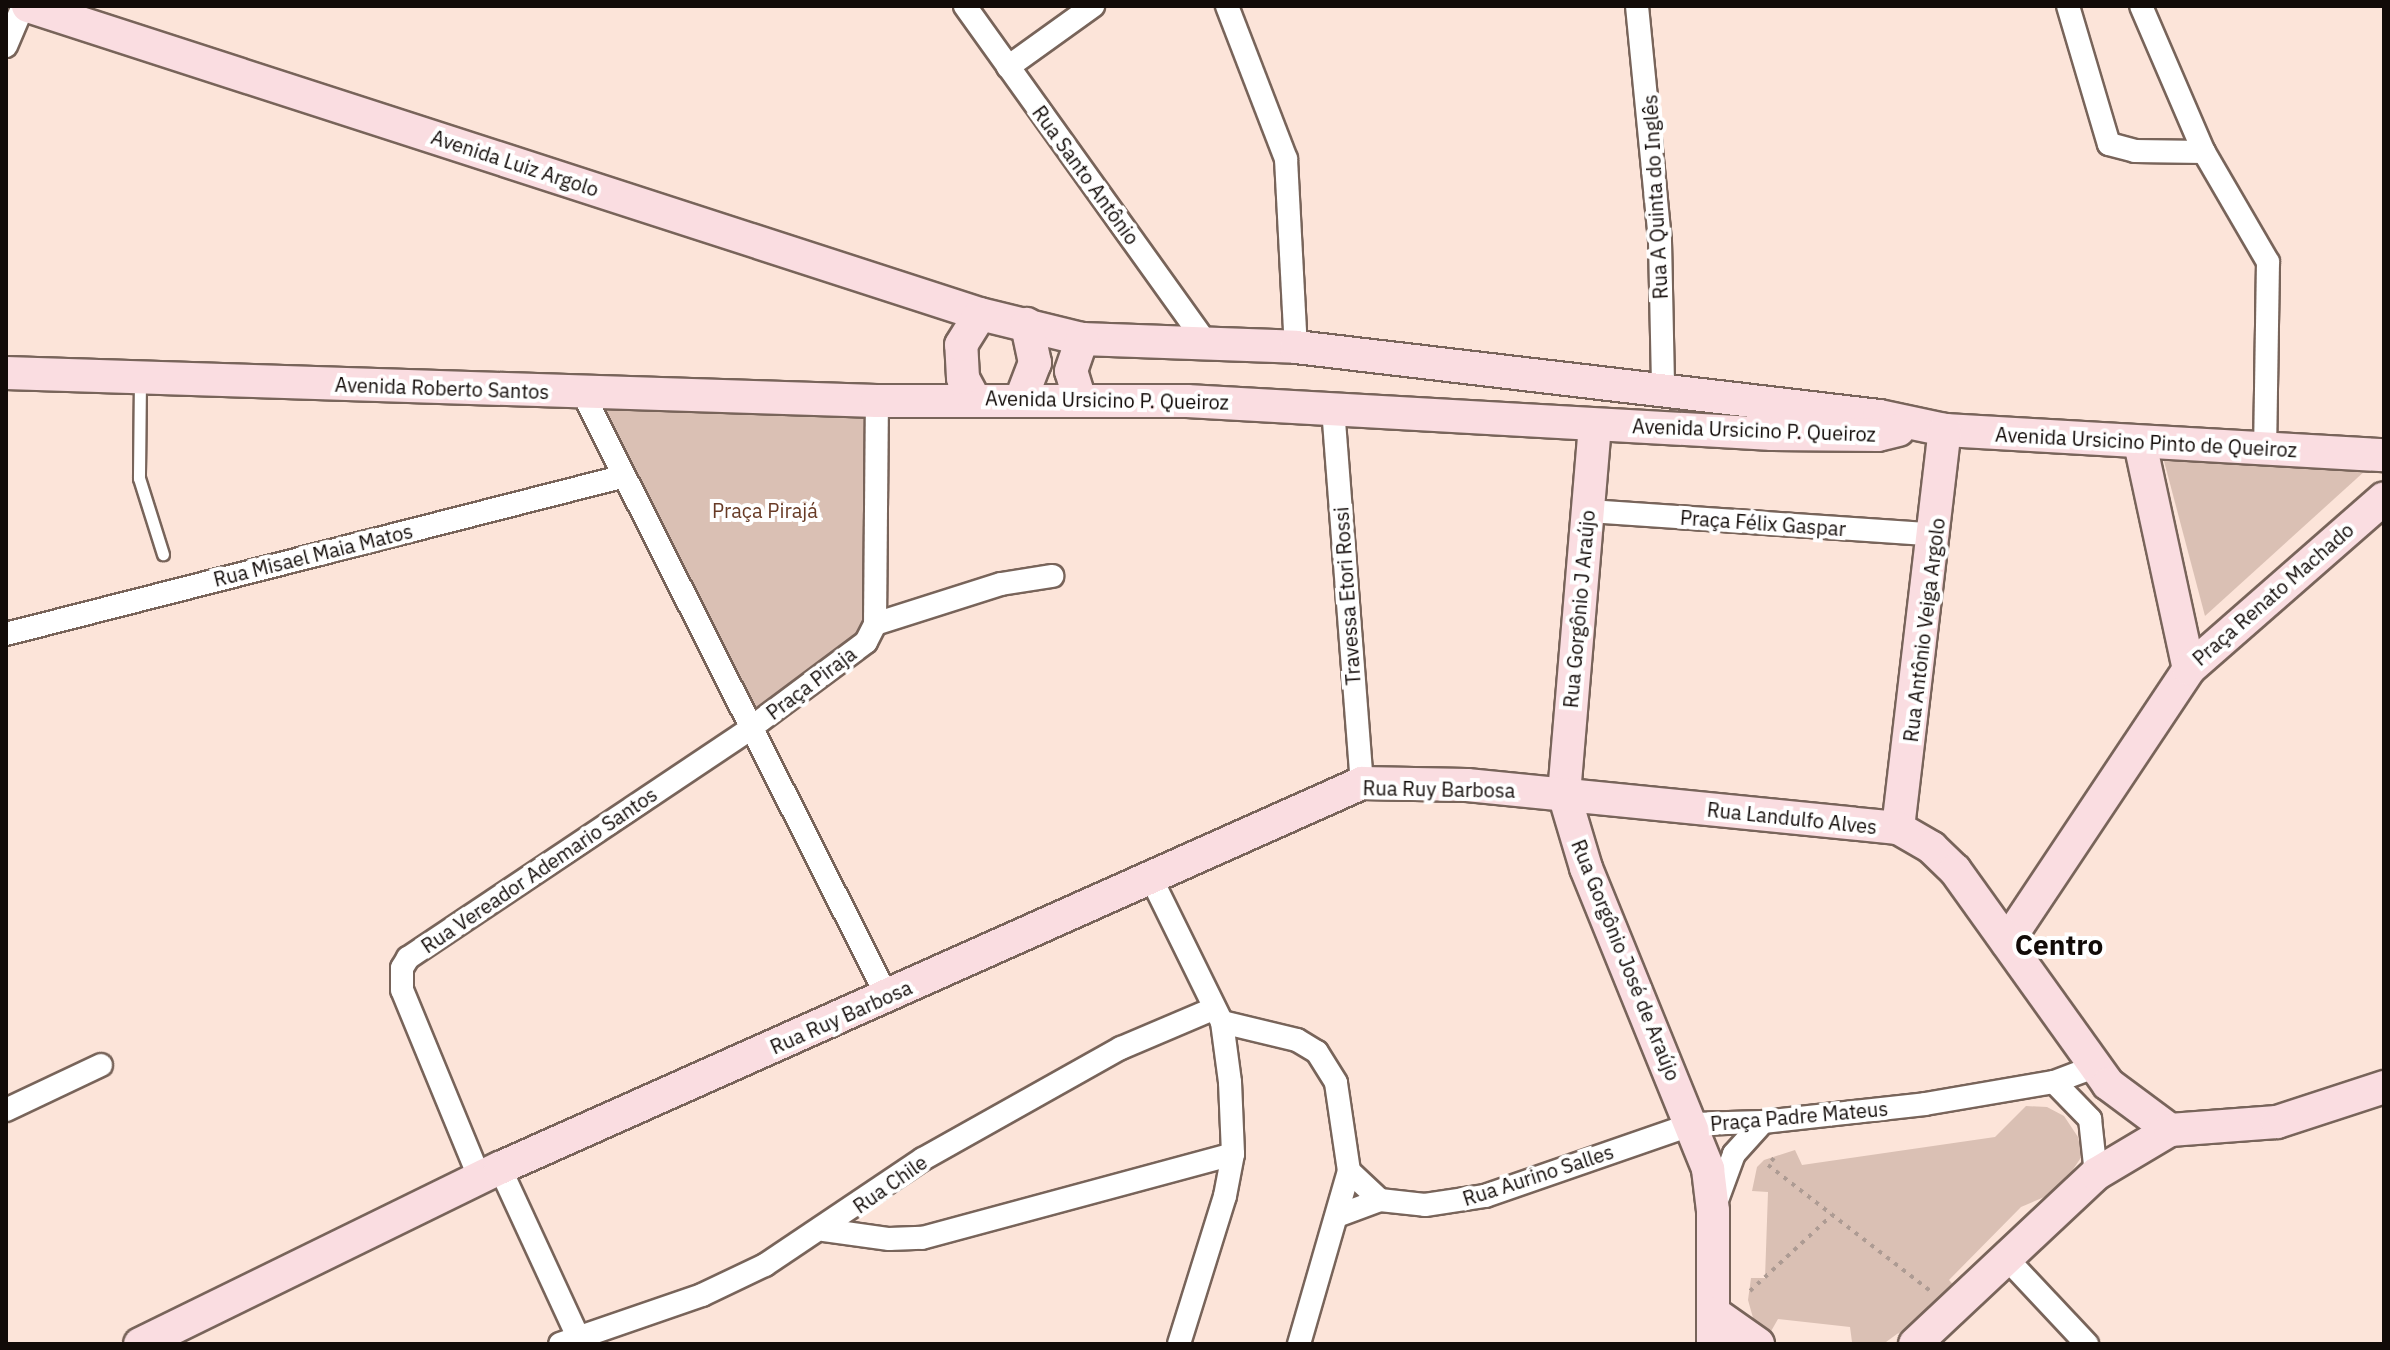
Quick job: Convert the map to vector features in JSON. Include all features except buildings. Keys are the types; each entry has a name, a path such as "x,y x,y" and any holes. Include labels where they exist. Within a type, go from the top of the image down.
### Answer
{"street":[{"path":"6,46 26,6"},
{"name":"Avenida Luiz Argolo","path":"26,6 1003,319"},
{"name":"Rua Santo Antônio","path":"965,6 1207,344"},
{"path":"1008,67 1093,6"},
{"path":"1227,6 1286,159 1296,347"},
{"name":"Rua A Quinta do Inglês","path":"1637,6 1660,241 1663,389"},
{"path":"2068,6 2109,144 2135,151 2204,152"},
{"path":"2141,6 2204,152 2268,262 2265,450"},
{"path":"973,397 963,378 961,345 1003,319 1035,363 1021,399"},
{"name":"Avenida Ursicino P. Queiroz","path":"1003,319 1082,339 1296,347 1879,416 1908,426"},
{"path":"1080,400 1071,371 1082,339"},
{"name":"Avenida Roberto Santos","path":"6,373 877,401"},
{"name":"Praça Piraja","path":"582,392 621,477 748,730 866,642 875,624"},
{"name":"Avenida Ursicino P. Queiroz","path":"877,401 973,397 1333,408 1595,425 1864,435 1908,426"},
{"path":"877,401 875,624 1001,584 1052,576"},
{"name":"Travessa Etori Rossi","path":"1333,408 1362,783"},
{"name":"Rua Gorgônio J Araújo","path":"1564,794 1595,425"},
{"name":"Avenida Ursicino Pinto de Queiroz","path":"1908,426 2140,443 2384,455"},
{"name":"Rua Antônio Veiga Argolo","path":"1898,828 1937,535 1945,430"},
{"name":"Praça Renato Machado","path":"2140,443 2189,669 2384,498"},
{"name":"Rua Misael Maia Matos","path":"6,634 621,477"},
{"name":"Praça Félix Gaspar","path":"1589,511 1937,535"},
{"path":"2007,942 2189,669"},
{"path":"748,730 887,996"},
{"name":"Rua Vereador Ademario Santos","path":"569,1340 402,990 400,978 408,958 748,730"},
{"name":"Rua Ruy Barbosa","path":"140,1344 178,1333 490,1173 1152,880 1362,783 1564,794"},
{"name":"Rua Landulfo Alves","path":"1564,794 1898,828 1932,848 1955,870 2094,1067 2170,1130"},
{"name":"Rua Gorgônio José de Araújo","path":"1564,794 1606,919 1693,1124"},
{"path":"1152,880 1218,1016 1233,1154 1179,1344"},
{"path":"1218,1016 1297,1040 1317,1052 1336,1083 1349,1171 1304,1340"},
{"name":"Rua Chile","path":"569,1340 702,1295 824,1230 923,1159 1121,1048 1218,1016"},
{"path":"6,1110 101,1065"},
{"name":"Praça Padre Mateus","path":"1758,1344 1714,1329 1713,1211 1693,1124 1763,1122 1925,1104 2054,1082 2094,1067"},
{"path":"2054,1082 2090,1119 2096,1174"},
{"path":"1915,1344 2009,1261 2096,1174 2170,1130 2277,1122 2384,1087"},
{"path":"1713,1211 1734,1154 1763,1122"},
{"name":"Rua Aurino Salles","path":"1337,1216 1380,1200 1425,1205 1485,1196 1693,1124"},
{"path":"824,1230 889,1239 922,1238 1233,1154"},
{"path":"1349,1171 1380,1200"},
{"path":"2009,1261 2087,1344"}],"lane":[{"path":"140,378 139,478 163,554"}],"path":[{"path":"1774,1158 1768,1165 1943,1301"},
{"path":"1750,1291 1832,1215"}],"green space":[{"name":"Praça Pirajá","path":"582,392 877,401 875,624 748,730"},
{"path":"2164,461 2366,470 2205,616"},
{"path":"2026,1106 2047,1107 2064,1116 2078,1137 2082,1156 2068,1177 2049,1195 2021,1207 1949,1280 1958,1290 1886,1342 1852,1342 1850,1327 1778,1319 1770,1333 1755,1325 1748,1300 1751,1278 1765,1278 1768,1192 1752,1191 1757,1167 1764,1160 1795,1150 1802,1165 1995,1137"}],"district":[{"name":"Centro","path":"2059,945"}]}
